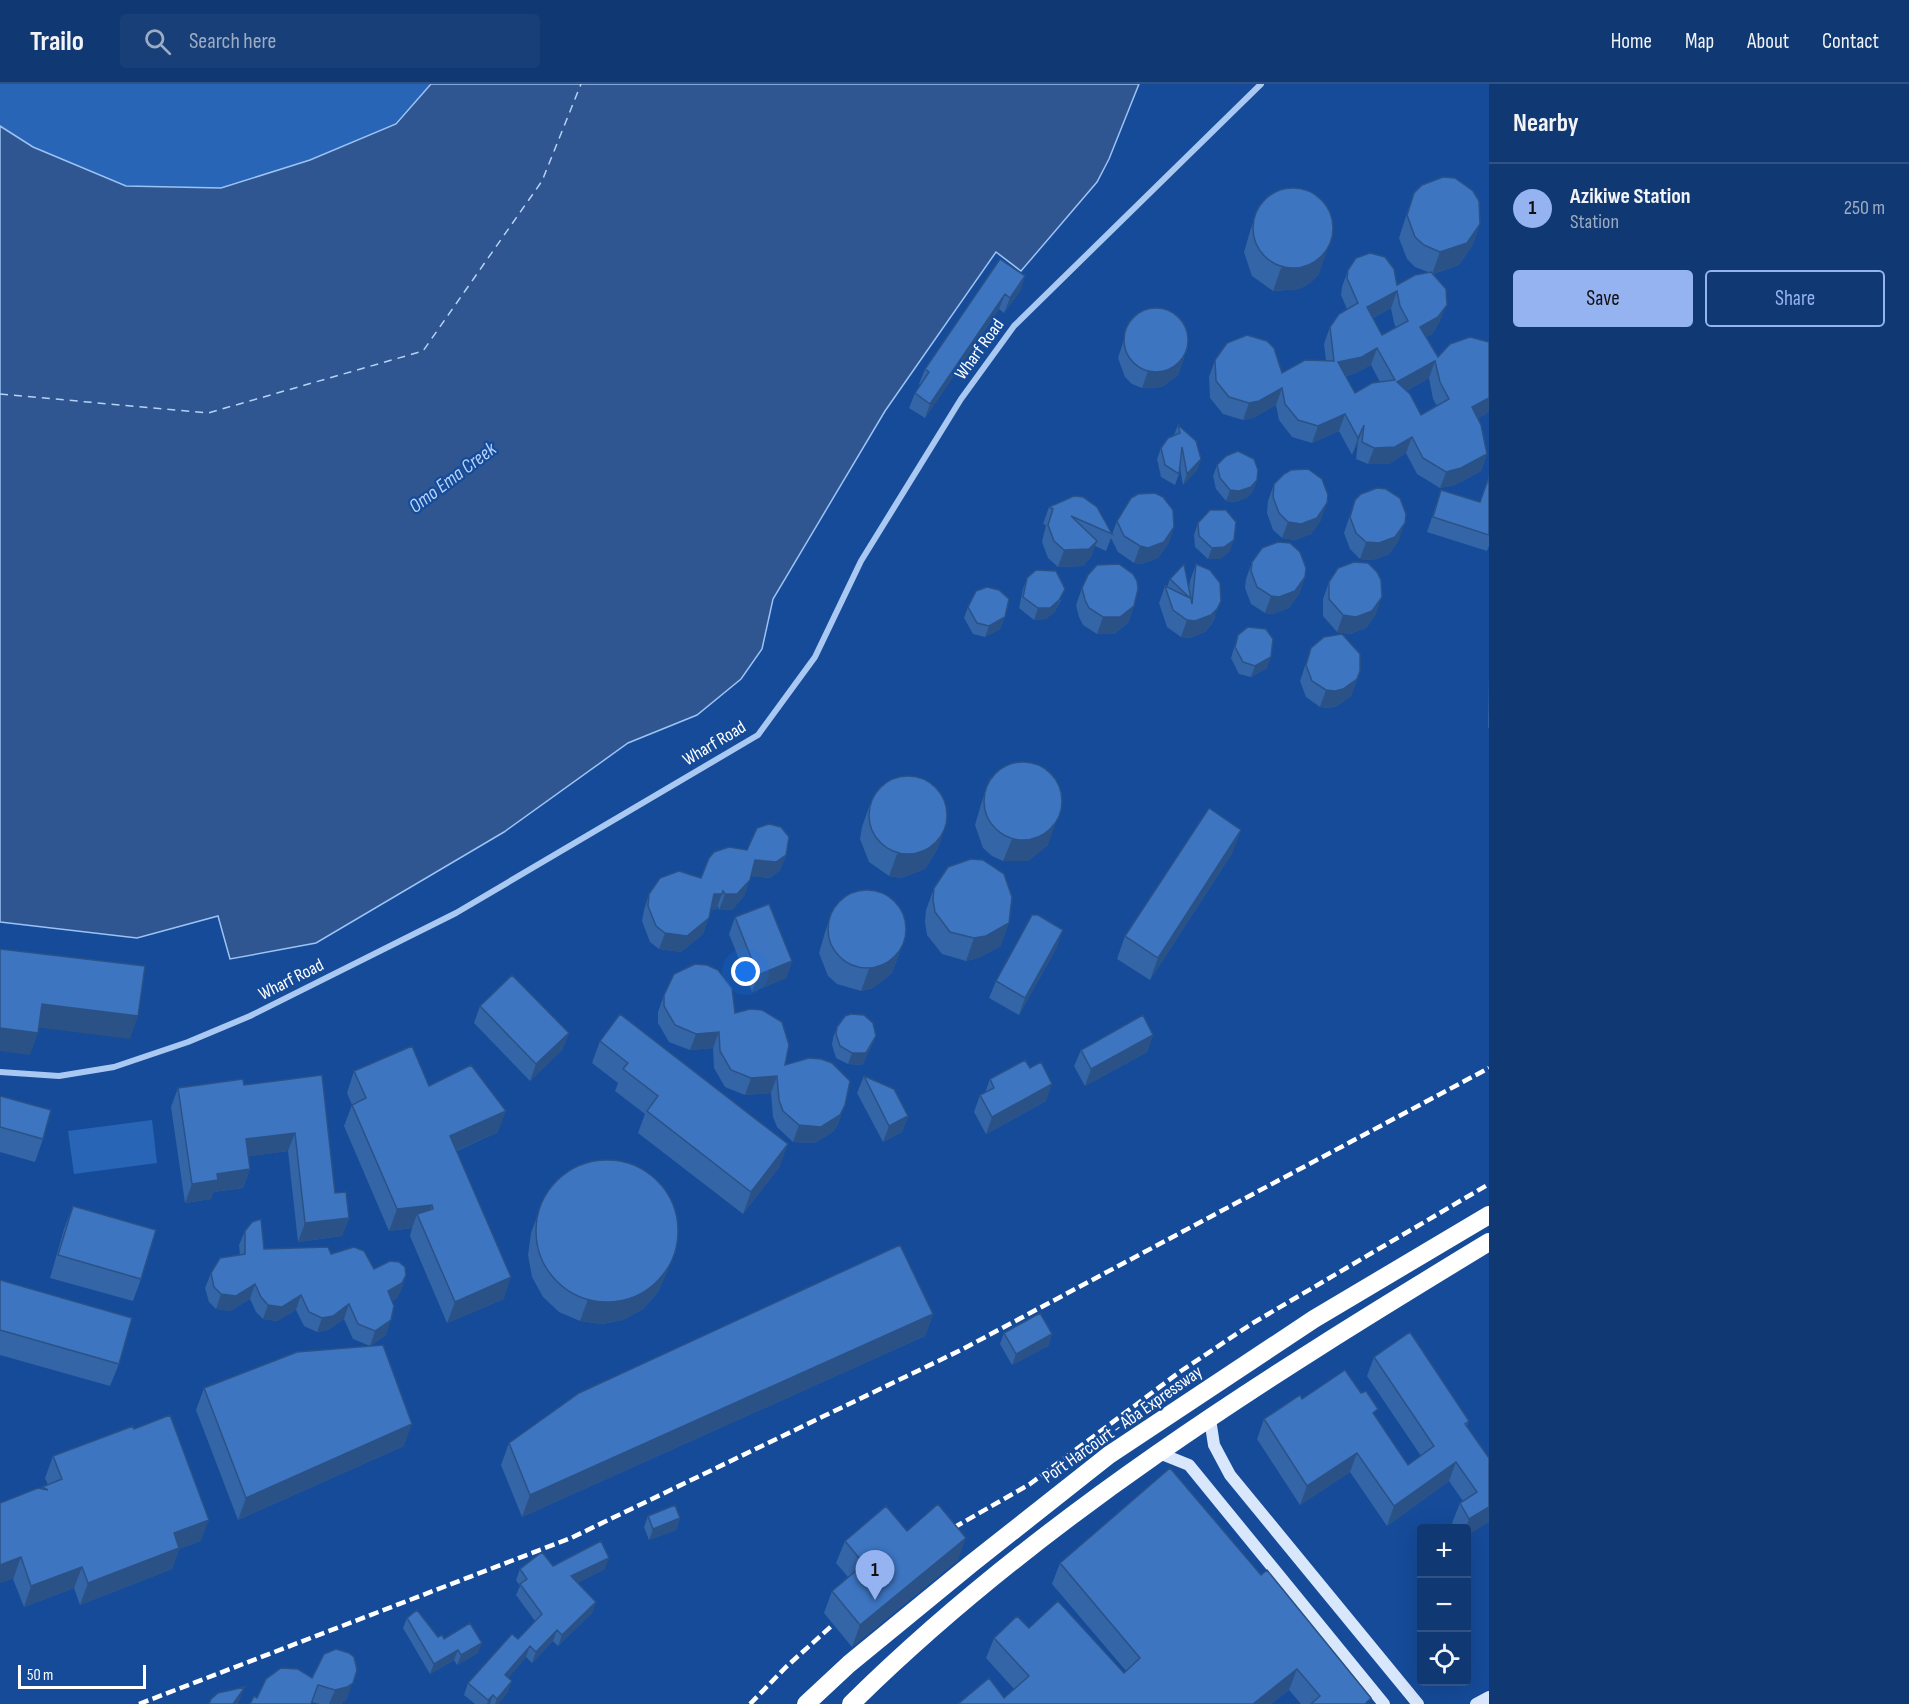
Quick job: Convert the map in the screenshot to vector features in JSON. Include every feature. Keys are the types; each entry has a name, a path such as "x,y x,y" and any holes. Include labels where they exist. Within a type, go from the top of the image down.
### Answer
{"highway":[{"name":"Port Harcourt - Aba Expressway","path":"806,1704 849,1664 962,1571 1109,1455 1314,1319 1489,1215"},
{"path":"850,1704 949,1612 1159,1453 1291,1362 1489,1242"}],"street":[{"name":"Wharf Road","path":"0,1072 59,1076 114,1067 188,1042 250,1016 456,913 758,735 815,657 861,561 961,399 1014,326 1261,84"},
{"path":"1210,1419 1214,1445 1230,1475 1418,1704"},
{"path":"1159,1453 1189,1465 1384,1704"},
{"path":"1476,1704 1489,1697"}],"shaded area":[{"path":"0,84 431,84 396,124 310,160 221,188 126,186 33,147 0,126"},
{"path":"152,1120 157,1163 74,1174 68,1131"}],"water":[{"name":"Omo Ema Creek","path":"431,84 1139,84 1109,159 1097,182 1021,271 996,252 885,411 773,599 762,649 741,679 697,715 628,743 504,832 316,943 230,959 218,916 137,938 0,922 0,126 33,147 126,186 221,188 310,160 396,124"}],"building":[{"path":"1443,177 1455,178 1473,191 1479,201 1480,224 1467,243 1440,252 1424,245 1415,237 1407,215 1414,193 1422,185"},
{"path":"1293,188 1308,191 1321,200 1330,213 1333,228 1330,243 1321,256 1308,265 1293,268 1278,265 1265,256 1256,243 1253,228 1256,213 1265,200 1278,191"},
{"path":"1370,253 1385,257 1394,269 1397,285 1415,275 1431,272 1446,289 1447,305 1438,317 1420,327 1438,357 1450,344 1470,337 1489,342 1489,398 1472,407 1481,425 1487,454 1461,468 1446,472 1423,458 1412,437 1395,447 1374,448 1362,442 1364,425 1358,438 1345,414 1318,426 1298,420 1285,404 1282,388 1259,401 1249,403 1229,397 1216,381 1215,360 1227,343 1247,335 1267,341 1274,348 1282,373 1305,360 1334,361 1330,327 1339,314 1358,303 1347,278 1348,270 1356,258","holes":["1397,291 1400,306 1408,321 1382,335 1367,307","1377,348 1395,380 1372,383 1355,393 1338,362 1362,357","1435,361 1440,382 1449,399 1421,415 1410,394 1397,382"]},
{"path":"1000,259 1025,276 1010,298 1005,294 930,404 915,393 929,372 925,369"},
{"path":"1156,308 1174,314 1182,322 1188,340 1182,358 1174,366 1156,372 1138,366 1130,358 1124,340 1130,322 1138,314"},
{"path":"1178,425 1196,441 1201,459 1187,474 1182,447 1179,474 1165,465 1161,448 1168,438 1180,433"},
{"path":"1238,451 1254,459 1258,470 1257,480 1251,487 1239,491 1230,490 1220,478 1217,465 1226,456"},
{"path":"1308,469 1322,479 1328,495 1327,503 1317,518 1301,524 1288,522 1279,513 1273,497 1274,484 1291,470"},
{"path":"1489,477 1489,535 1433,517 1441,490 1480,502"},
{"path":"1377,488 1386,489 1400,498 1406,514 1405,523 1395,537 1379,543 1366,542 1356,533 1350,517 1355,500 1361,494"},
{"path":"1155,493 1163,497 1173,510 1174,527 1164,542 1148,548 1124,536 1117,521 1131,498 1138,494"},
{"path":"1074,496 1083,497 1097,507 1112,534 1071,516 1097,541 1089,549 1064,550 1054,541 1048,525 1053,509 1049,507"},
{"path":"1210,510 1226,510 1236,522 1234,540 1224,547 1212,548 1199,536 1198,523"},
{"path":"1278,542 1290,543 1300,552 1306,568 1305,577 1295,591 1279,597 1271,596 1257,587 1251,571 1252,562 1262,548"},
{"path":"1354,562 1368,563 1377,572 1381,580 1382,597 1372,611 1356,617 1343,615 1329,599 1329,582 1338,568"},
{"path":"1119,564 1133,574 1137,581 1138,589 1134,606 1120,617 1103,617 1089,608 1082,588 1088,575 1097,565"},
{"path":"1184,564 1192,604 1196,564 1210,570 1220,583 1221,601 1217,609 1211,615 1195,621 1187,620 1173,610 1165,586 1190,598 1170,579"},
{"path":"1036,570 1056,571 1065,589 1059,600 1050,608 1038,608 1023,597 1027,578"},
{"path":"987,587 999,590 1009,599 1005,617 989,626 977,623 968,607 976,591"},
{"path":"1248,627 1266,629 1273,639 1271,657 1255,666 1243,662 1235,647 1238,635"},
{"path":"1342,634 1360,654 1360,671 1357,679 1343,689 1326,690 1312,681 1306,665 1311,648 1324,637"},
{"path":"1023,762 1038,765 1055,779 1062,801 1059,816 1045,833 1023,840 1008,837 991,823 984,801 987,786 1001,769"},
{"path":"908,776 923,779 940,793 947,815 944,830 930,847 908,854 893,851 876,837 869,815 872,800 886,783"},
{"path":"1209,808 1241,830 1158,958 1125,936"},
{"path":"769,824 781,827 789,837 786,855 776,862 755,860 750,880 737,894 725,894 723,891 722,894 714,894 709,918 687,936 665,933 656,926 648,906 649,894 660,878 679,871 701,878 714,852 729,847 747,850 757,828"},
{"path":"971,859 983,860 1004,874 1012,897 1009,923 986,936 974,938 950,932 935,912 933,900 934,888 948,867"},
{"path":"867,890 882,893 894,902 903,914 906,929 903,944 894,956 882,965 867,968 852,965 840,956 831,944 828,929 831,914 840,902 852,893"},
{"path":"769,904 792,961 758,975 735,917"},
{"path":"1032,915 1038,915 1063,930 1025,998 996,981"},
{"path":"0,949 145,966 138,1016 42,1004 38,1033 0,1028"},
{"path":"695,964 707,965 718,970 732,988 735,1013 750,1009 762,1010 782,1022 789,1045 785,1065 809,1058 821,1059 832,1063 850,1081 845,1105 840,1115 821,1127 799,1125 783,1111 779,1100 777,1076 751,1078 731,1070 720,1051 719,1032 696,1034 675,1025 664,1006 664,995 674,974"},
{"path":"512,975 569,1033 536,1064 480,1006"},
{"path":"620,1014 788,1144 751,1192 647,1111 658,1096 623,1069 628,1063 600,1041"},
{"path":"864,1015 873,1023 876,1036 866,1053 852,1053 840,1046 836,1034 837,1027 845,1016"},
{"path":"1143,1015 1153,1035 1091,1069 1081,1050"},
{"path":"412,1046 429,1086 471,1065 506,1111 450,1136 511,1277 455,1302 417,1214 433,1209 432,1205 397,1209 352,1105 366,1098 354,1071"},
{"path":"1025,1060 1030,1068 1041,1062 1052,1084 992,1117 980,1095 994,1088 990,1079"},
{"path":"322,1075 335,1193 346,1192 349,1218 305,1223 295,1133 246,1139 250,1169 217,1174 218,1180 192,1184 178,1088 243,1079 244,1085"},
{"path":"864,1076 894,1089 908,1116 889,1126"},
{"path":"0,1096 51,1110 43,1139 0,1127"},
{"path":"607,1160 634,1166 657,1181 672,1204 678,1231 672,1258 657,1281 634,1296 607,1302 580,1296 557,1281 542,1258 536,1231 542,1204 557,1181 580,1166"},
{"path":"73,1206 156,1230 141,1279 58,1255"},
{"path":"261,1219 264,1249 328,1247 331,1254 354,1247 364,1251 374,1269 390,1261 399,1262 405,1267 406,1275 402,1283 388,1291 394,1306 391,1320 375,1331 358,1324 349,1304 333,1316 322,1318 309,1312 301,1295 282,1307 268,1305 255,1284 236,1296 221,1294 214,1287 211,1273 220,1258 245,1254 245,1231 252,1222"},
{"path":"900,1245 933,1314 530,1495 509,1443 579,1393"},
{"path":"0,1280 132,1318 119,1364 0,1330"},
{"path":"1040,1313 1052,1334 1016,1354 1004,1333"},
{"path":"1410,1332 1469,1421 1465,1424 1489,1458 1489,1507 1469,1519 1460,1503 1477,1492 1456,1462 1394,1506 1357,1453 1307,1486 1264,1419 1300,1395 1302,1399 1345,1370 1361,1393 1366,1391 1378,1409 1373,1413 1408,1465 1434,1446 1374,1357"},
{"path":"383,1345 412,1424 246,1498 204,1388 297,1352"},
{"path":"170,1415 209,1520 174,1533 179,1548 88,1583 82,1567 31,1586 21,1557 0,1565 0,1503 38,1488 48,1490 42,1487 62,1479 53,1456 133,1426 134,1429"},
{"path":"1170,1468 1261,1575 1267,1570 1371,1698 1365,1704 1311,1704 1320,1696 1297,1669 1253,1704 958,1704 989,1678 1004,1698 1029,1676 994,1638 1017,1616 1029,1628 1058,1601 1124,1673 1140,1658 1060,1563"},
{"path":"938,1504 966,1538 860,1625 832,1591 864,1564 845,1541 886,1506 907,1531"},
{"path":"675,1505 680,1518 653,1529 648,1516"},
{"path":"601,1541 609,1558 571,1576 596,1602 562,1635 557,1630 536,1652 530,1646 505,1675 512,1681 497,1699 493,1695 488,1700 468,1683 512,1634 518,1639 542,1614 520,1584 527,1579 520,1569 542,1552 553,1566"},
{"path":"417,1610 438,1637 442,1635 444,1639 470,1623 482,1643 461,1655 458,1650 434,1664 407,1618"},
{"path":"336,1649 354,1657 357,1670 353,1683 347,1687 335,1690 318,1685 311,1704 250,1704 254,1696 257,1698 266,1679 281,1668 298,1669 312,1678 324,1654"},
{"path":"245,1687 233,1704 209,1704 218,1693"}],"ferry route":[{"path":"0,394 208,413 423,351 542,181 581,84"}],"railway":[{"path":"139,1704 571,1538 961,1350 1489,1068"},
{"path":"941,1535 1030,1484 1181,1371 1253,1323 1489,1184"},
{"path":"750,1704 786,1667 846,1613"}],"place":[{"name":"Azikiwe Station","path":"875,1600"}]}
